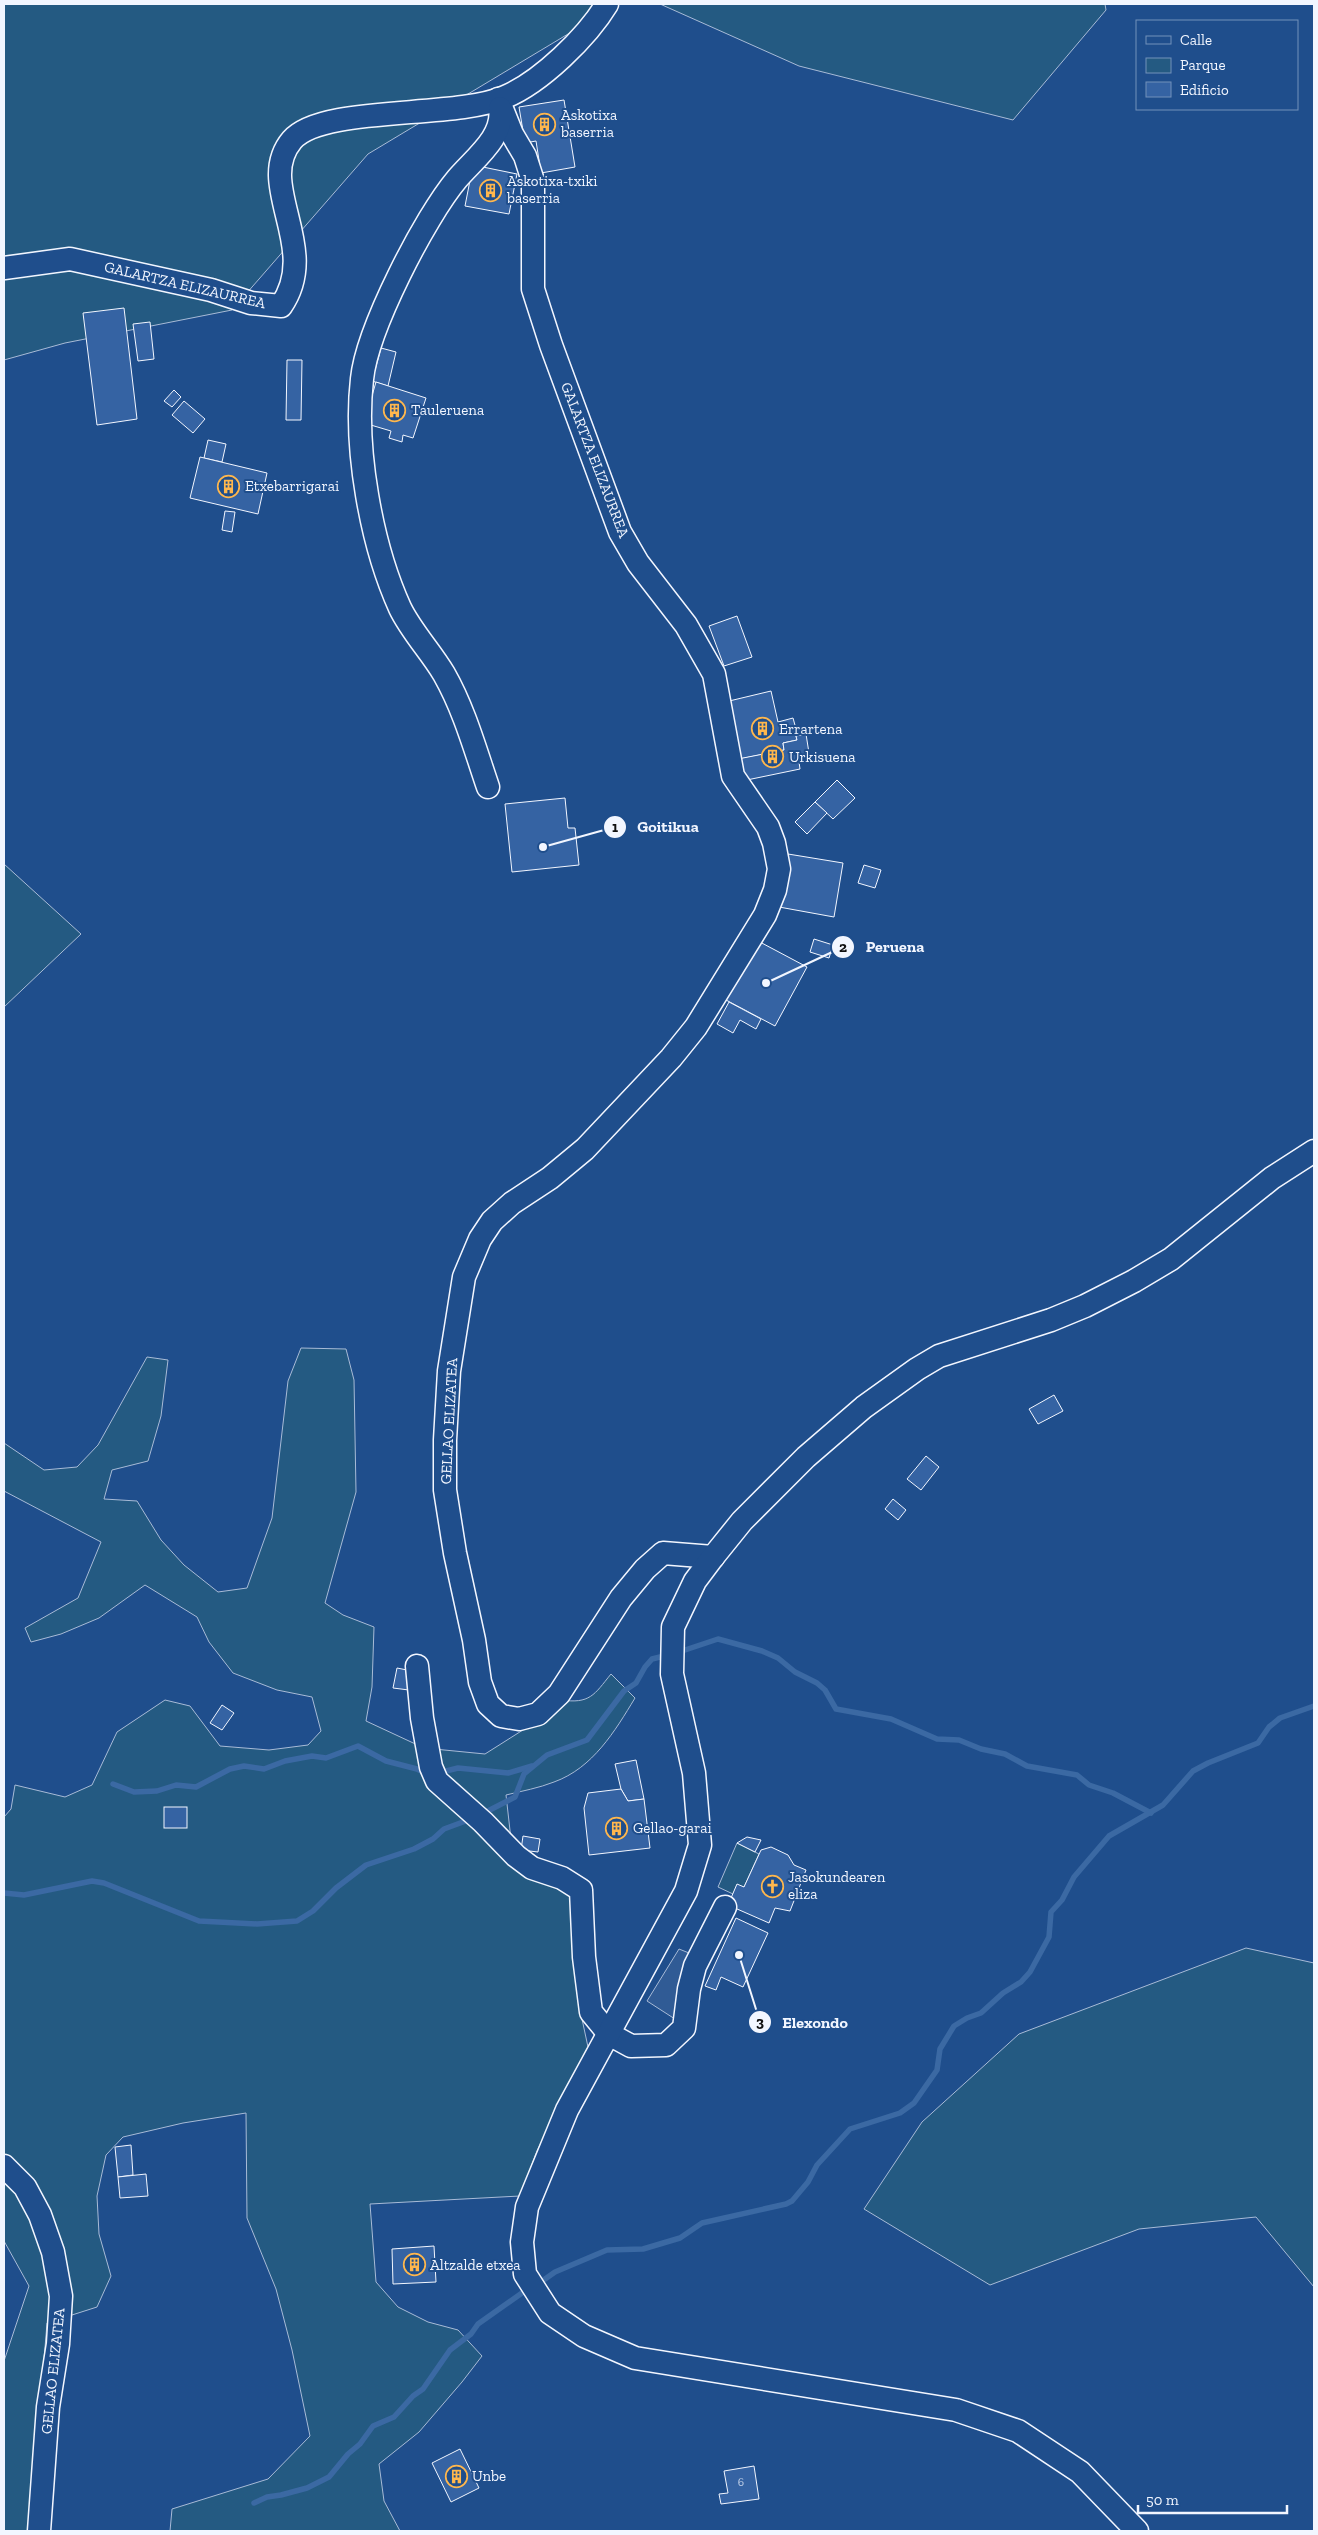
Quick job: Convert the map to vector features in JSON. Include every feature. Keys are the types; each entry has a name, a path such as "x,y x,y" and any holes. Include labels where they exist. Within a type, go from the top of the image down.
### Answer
{"street":[{"name":"GALARTZA ELIZAURREA","path":"4,268 70,259 211,290 251,303 281,306 293,285 295,273 295,244 280,187 283,162 293,140 301,133 339,120 444,111 498,99 523,87 554,64 589,28 607,4"},
{"name":"GALARTZA ELIZAURREA","path":"498,99 512,134 525,156 532,181 533,290 620,532 638,563 686,625 714,674 733,776 768,827 774,843 779,870 775,890 765,916 713,1003 688,1038"},
{"path":"488,787 464,714 444,674 401,609 383,562 364,477 359,425 362,377 370,345 383,314 434,211 451,186 497,134 502,119 498,99"},
{"name":"GELLAO ELIZATEA","path":"688,1038 585,1149 550,1178 512,1203 492,1221 480,1239 464,1277 449,1371 445,1440 445,1490 455,1553 474,1640 480,1682 488,1704 501,1716 519,1719 538,1714 559,1694 621,1598 645,1569 663,1553 713,1557"},
{"path":"1137,2531 1080,2472 1018,2430 956,2410 635,2358 584,2336 550,2313 525,2274 522,2242 527,2207 568,2110 686,1890 700,1845 694,1773 672,1674 673,1627 695,1581 742,1521 806,1457 864,1407 917,1369 939,1356 1051,1320 1117,1290 1171,1259 1272,1178 1314,1151"},
{"path":"417,1666 422,1718 434,1774 516,1856 532,1868 562,1878 581,1890 584,1956 591,2012 609,2034 631,2046 666,2045 684,2028 689,1989 695,1966 725,1908"},
{"name":"GELLAO ELIZATEA","path":"4,2166 25,2187 40,2215 53,2252 61,2296 58,2344 48,2407 39,2531"}],"green space":[{"path":"4,4 618,4 368,154 232,310 65,343 4,360"},
{"path":"660,4 1105,4 1106,10 1013,120 799,66"},
{"path":"4,864 81,934 4,1007"},
{"path":"301,1348 346,1349 354,1380 356,1492 325,1603 343,1615 374,1627 372,1687 366,1721 424,1748 485,1754 534,1723 561,1700 579,1701 595,1693 611,1674 635,1698 602,1747 580,1768 568,1776 548,1784 506,1795 513,1857 572,1880 579,2005 588,2047 537,2151 520,2196 370,2204 376,2282 398,2307 428,2322 458,2330 482,2356 419,2432 379,2464 384,2501 400,2531 170,2531 172,2509 268,2479 310,2436 292,2350 276,2289 247,2218 246,2113 183,2123 123,2137 106,2155 97,2196 99,2234 111,2276 97,2307 47,2323 35,2469 37,2531 4,2531 4,2361 29,2286 4,2241 4,1817 11,1809 15,1785 65,1797 92,1785 117,1732 165,1700 190,1706 220,1746 269,1750 308,1745 321,1731 312,1697 277,1690 233,1673 209,1642 197,1617 145,1585 99,1618 61,1634 31,1642 25,1628 78,1598 101,1542 4,1491 4,1443 44,1470 77,1467 98,1445 147,1357 168,1360 161,1416 148,1461 112,1470 104,1499 137,1501 161,1540 184,1565 218,1592 247,1588 272,1518 288,1381"},
{"path":"737,1843 759,1854 744,1887 737,1885 733,1894 718,1887"},
{"path":"1246,1948 1314,1963 1314,2287 1256,2217 1139,2229 990,2285 864,2209 922,2122 1019,2034"}],"shaded area":[{"path":"679,1949 704,1959 692,2030 647,2001"}],"building":[{"name":"Askotixa baserria","path":"564,100 575,167 541,173 536,141 525,143 519,107"},
{"name":"Askotixa-txiki baserria","path":"473,165 517,174 509,214 465,206"},
{"path":"124,308 137,419 97,425 83,313"},
{"path":"150,322 154,359 138,361 133,324"},
{"path":"381,348 396,352 388,386 372,381"},
{"path":"287,360 302,360 301,420 286,420"},
{"name":"Tauleruena","path":"376,382 426,398 413,438 403,435 402,442 389,438 391,431 364,423"},
{"path":"174,390 181,397 172,407 164,401"},
{"path":"184,401 205,419 193,433 172,415"},
{"path":"208,440 226,444 222,462 204,458"},
{"name":"Etxebarrigarai","path":"200,457 267,473 258,514 190,498"},
{"path":"225,511 235,512 232,532 222,530"},
{"path":"737,616 752,657 724,666 709,626"},
{"name":"Errartena","path":"771,691 778,722 793,718 798,736 796,736 797,740 783,743 784,750 735,760 725,702"},
{"name":"Urkisuena","path":"806,734 809,753 798,755 800,769 742,781 738,759 784,750 783,743 797,740 796,736"},
{"path":"837,780 855,798 833,819 815,802"},
{"path":"565,798 568,828 575,828 579,865 512,872 505,804"},
{"path":"815,802 827,813 807,834 795,822"},
{"path":"788,854 843,863 834,917 779,907"},
{"path":"864,865 881,870 875,888 858,883"},
{"path":"814,939 833,945 829,958 810,952"},
{"path":"758,941 807,967 775,1026 726,1000"},
{"path":"729,1002 761,1019 756,1029 740,1020 733,1033 717,1024"},
{"path":"1054,1395 1063,1411 1038,1424 1029,1409"},
{"path":"926,1456 939,1467 921,1490 907,1479"},
{"path":"893,1499 906,1510 898,1520 885,1509"},
{"path":"397,1668 412,1671 409,1690 393,1688"},
{"path":"222,1705 234,1713 222,1730 210,1723"},
{"path":"636,1760 644,1799 628,1801 621,1789 615,1764"},
{"name":"Gellao-garai","path":"621,1789 628,1801 644,1799 650,1848 589,1855 584,1808 588,1793"},
{"path":"164,1807 187,1807 187,1828 164,1828"},
{"path":"523,1836 540,1839 538,1852 521,1850"},
{"path":"747,1837 761,1840 755,1852 737,1843"},
{"name":"Jasokundearen eliza","path":"771,1847 788,1855 794,1865 806,1870 790,1911 775,1908 769,1923 728,1905 737,1884 744,1887 761,1850"},
{"path":"736,1918 768,1933 743,1987 721,1977 716,1990 705,1986"},
{"path":"131,2145 133,2175 118,2177 115,2147"},
{"path":"146,2174 148,2196 120,2198 118,2177"},
{"name":"Altzalde etxea","path":"434,2246 436,2282 393,2284 392,2249"},
{"name":"Unbe","path":"460,2449 479,2488 451,2502 432,2463"},
{"path":"754,2466 759,2499 721,2504 719,2494 728,2493 724,2471"}],"waterway":[{"path":"679,1652 718,1639 762,1651 778,1658 795,1672 817,1683 825,1690 836,1709 891,1719 937,1739 959,1740 981,1749 1005,1754 1027,1766 1077,1775 1089,1785 1113,1793 1151,1813"},
{"path":"482,1814 515,1797 524,1774 547,1755 587,1740 624,1691 636,1683 652,1659 660,1657"},
{"path":"538,2284 555,2272 607,2250 643,2249 680,2238 702,2223 792,2201 808,2182 817,2165 850,2129 900,2113 914,2103 937,2070 940,2049 954,2026 967,2018 981,2013 1003,1993 1021,1982 1030,1972 1049,1937 1051,1912 1062,1900 1074,1877 1109,1836 1163,1805 1193,1771 1258,1743 1269,1727 1280,1718 1314,1706"},
{"path":"113,1784 134,1792 157,1791 176,1785 196,1787 230,1769 244,1766 264,1769 285,1761 312,1756 326,1758 358,1746 386,1761 417,1769 427,1774"},
{"path":"438,1773 458,1768 508,1773 532,1766"},
{"path":"4,1893 24,1895 92,1881 104,1883 199,1921 257,1924 297,1921 313,1911 336,1888 366,1865 414,1849 433,1839 444,1829 471,1819"},
{"path":"254,2503 267,2497 307,2488 329,2477 348,2454 360,2444 373,2426 394,2417 413,2396 423,2389 450,2350 471,2334 478,2324 529,2288"}],"place":[{"name":"Askotixa baserria","path":"545,124"},
{"name":"Askotixa-txiki baserria","path":"491,190"},
{"name":"Tauleruena","path":"395,410"},
{"name":"Etxebarrigarai","path":"229,486"},
{"name":"Errartena","path":"763,729"},
{"name":"Urkisuena","path":"773,757"},
{"name":"Goitikua","path":"543,847"},
{"name":"Peruena","path":"766,983"},
{"name":"Gellao-garai","path":"617,1828"},
{"name":"Jasokundearen eliza","path":"772,1886"},
{"name":"Elexondo","path":"739,1955"},
{"name":"Altzalde etxea","path":"414,2265"},
{"name":"Unbe","path":"456,2476"}]}
